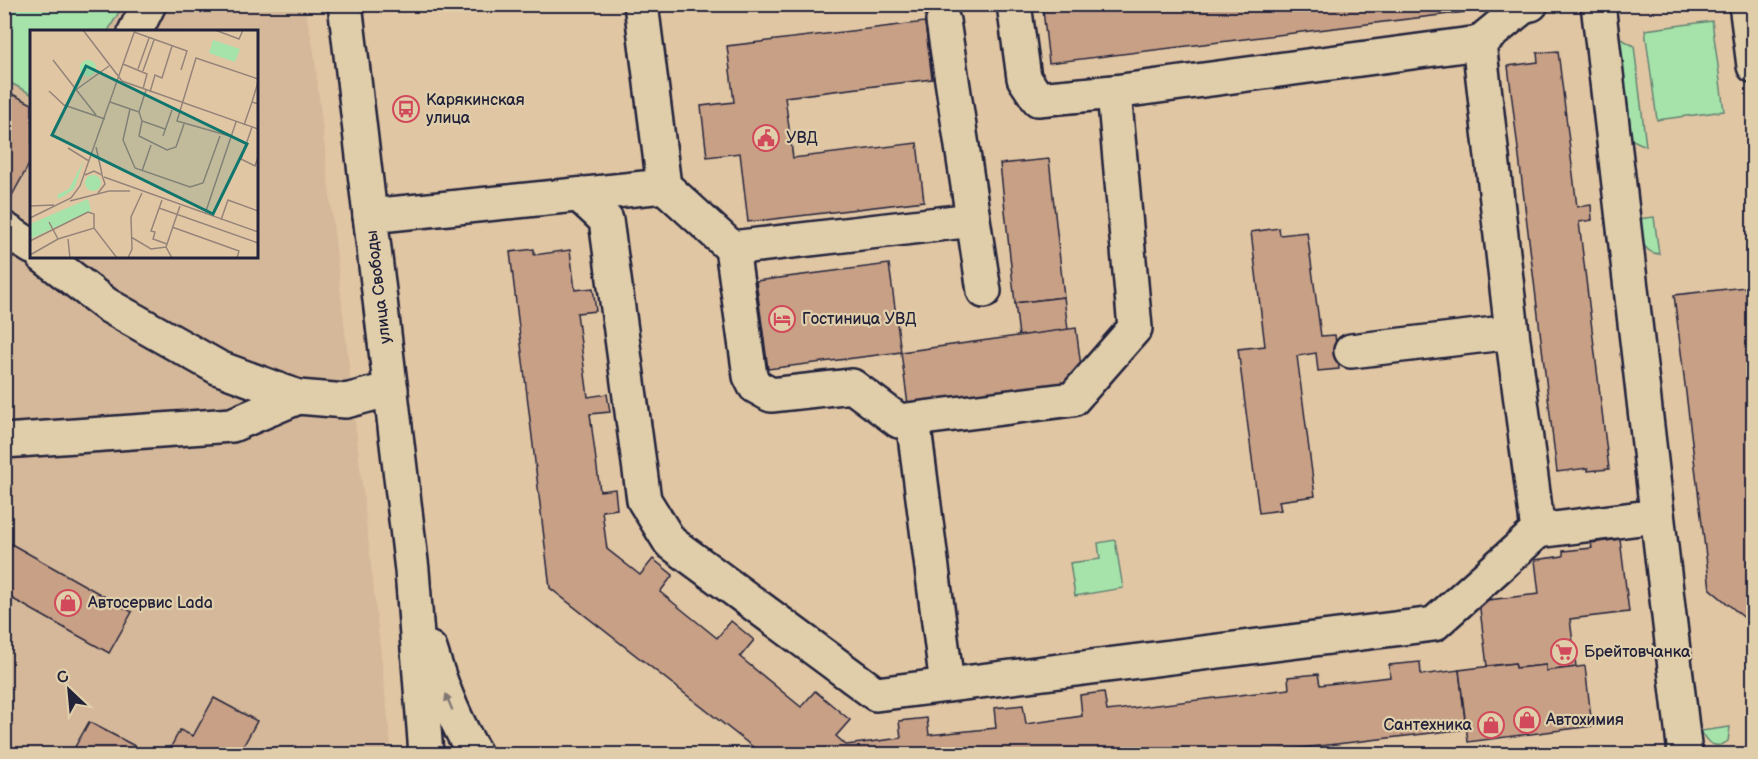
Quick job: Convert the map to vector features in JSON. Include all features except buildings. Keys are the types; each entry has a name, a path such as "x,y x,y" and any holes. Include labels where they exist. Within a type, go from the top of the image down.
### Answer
{"main road":[{"path":"136,30 149,4"},
{"name":"улица Свободы","path":"345,4 412,570 426,754"},
{"path":"641,4 664,186 732,248 750,376 754,386 771,395 852,387 899,422 1073,399 1136,328 1114,92"},
{"path":"1014,4 1024,78 1038,99 1114,92 1479,43 1525,5 1531,4"},
{"path":"1598,4 1685,754"},
{"path":"1746,4 1754,66"},
{"path":"943,21 984,291"},
{"path":"1479,43 1512,332 1538,531"},
{"path":"370,216 664,186"},
{"path":"579,195 606,220 644,500 670,542 876,694 1434,624 1538,531 1657,516"},
{"path":"732,248 973,220"},
{"path":"49,258 107,305 219,368 298,397 346,401 391,389"},
{"path":"1351,351 1512,332"},
{"path":"4,441 232,424 298,397"},
{"path":"913,420 947,685"},
{"name":"улица Свободы","path":"412,570 423,626 438,674 452,711 475,754"}],"shaded area":[{"path":"4,5 303,5 314,51 392,754 5,754"}],"green space":[{"path":"5,4 123,5 109,30 30,30 30,93 5,80"},
{"path":"1712,21 1724,111 1657,120 1645,30"},
{"path":"1616,36 1634,46 1646,146 1628,138"},
{"path":"1654,217 1659,254 1648,250 1642,242 1639,231 1638,219"},
{"path":"1115,540 1123,588 1075,596 1070,563 1100,559 1098,543"},
{"path":"1730,727 1728,741 1720,745 1709,742 1701,731"}],"place":[{"name":"Карякинская улица","path":"406,109"},
{"name":"УВД","path":"766,138"},
{"name":"Гостиница УВД","path":"782,319"},
{"name":"Автосервис Lada","path":"68,603"},
{"name":"Брейтовчанка","path":"1564,652"},
{"name":"Автохимия","path":"1527,720"},
{"name":"Сантехника","path":"1491,725"}]}
